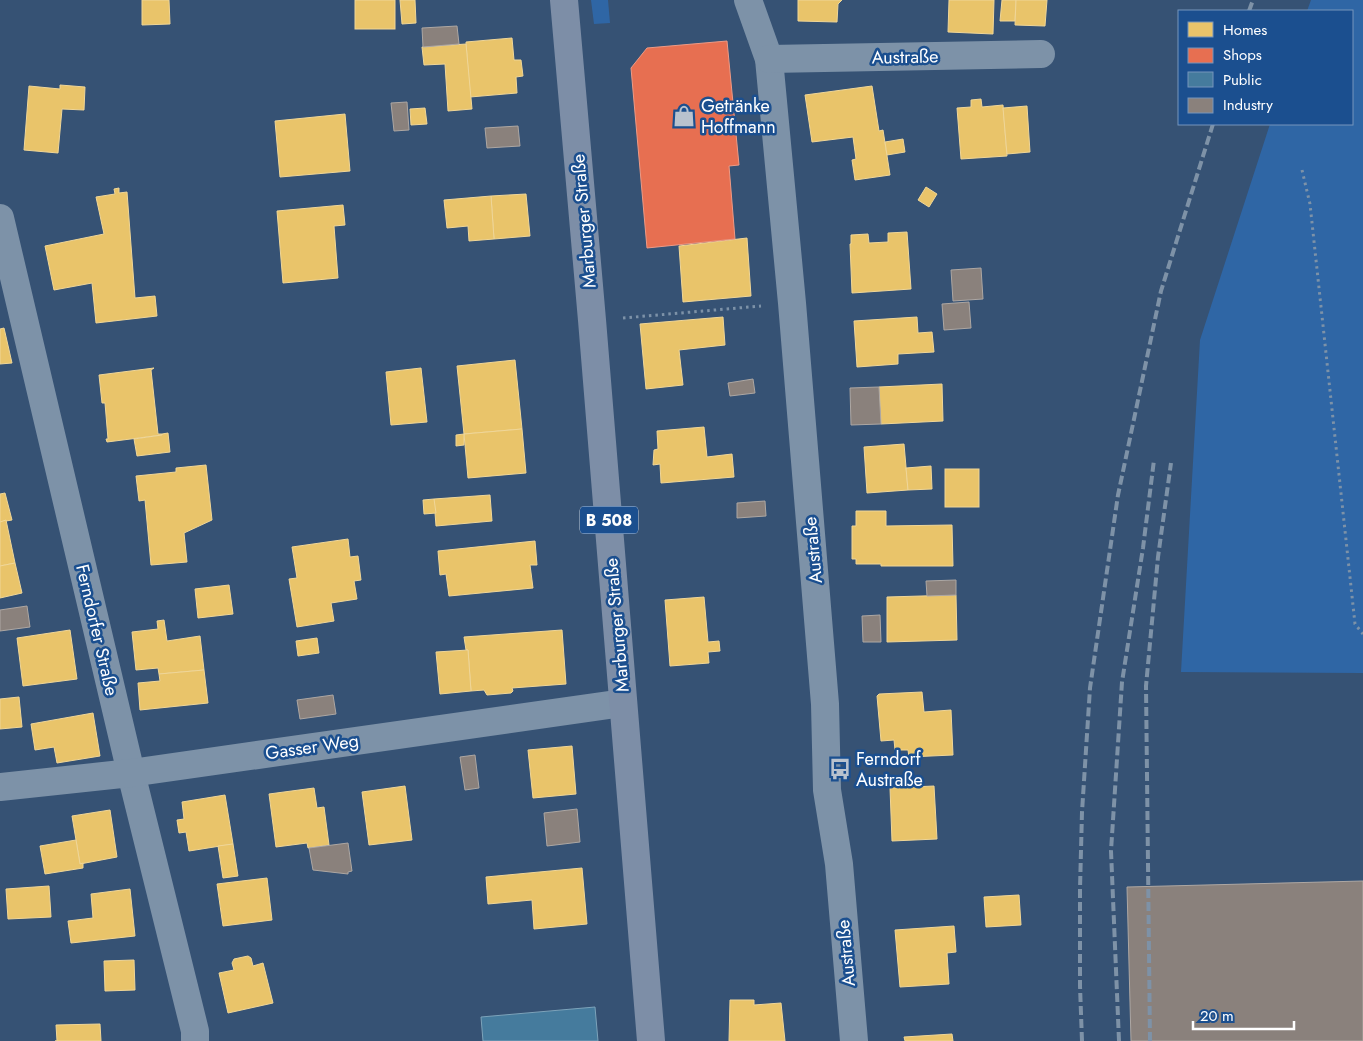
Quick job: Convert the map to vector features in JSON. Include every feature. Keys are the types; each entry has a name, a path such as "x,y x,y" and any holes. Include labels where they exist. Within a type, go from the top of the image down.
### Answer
{"main road":[{"name":"Marburger Straße","path":"564,0 651,1041"}],"street":[{"name":"Austraße","path":"748,0 769,59 792,303 825,704 827,790 839,864 854,1041"},
{"name":"Austraße","path":"769,59 1041,54"},
{"name":"Ferndorfer Straße","path":"0,218 3,246 195,1032 195,1041"},
{"name":"Gasser Weg","path":"0,787 132,774 624,703"}],"path":[{"path":"1302,170 1310,204 1356,624 1363,634"},
{"path":"592,320 792,303"}],"shaded area":[{"path":"591,0 608,0 610,23 594,24"},
{"path":"1311,0 1363,0 1363,673 1181,672 1200,340 1270,125 1353,125 1353,10 1307,10"}],"building: Homes":[{"path":"142,0 169,0 170,24 142,25"},
{"path":"355,0 395,0 395,29 355,29"},
{"path":"400,0 415,0 416,23 402,24"},
{"path":"798,0 842,0 838,4 837,22 798,21"},
{"path":"949,0 994,0 993,34 948,32"},
{"path":"1002,0 1016,0 1015,21 1000,21"},
{"path":"1016,0 1047,0 1045,26 1015,25"},
{"path":"512,38 514,60 521,60 523,76 516,77 517,93 470,97 466,42"},
{"path":"466,44 472,109 448,111 445,64 424,65 422,47"},
{"path":"60,85 85,87 84,110 62,109 58,153 24,150 29,86 60,89"},
{"path":"872,86 879,131 883,130 890,175 855,180 852,160 856,159 853,137 812,142 805,95"},
{"path":"981,99 982,107 1003,105 1007,156 961,159 957,108 971,107 971,100"},
{"path":"1027,106 1030,152 1007,154 1003,108"},
{"path":"425,108 427,124 411,125 410,109"},
{"path":"345,114 350,171 280,177 275,121"},
{"path":"903,139 905,152 887,155 885,142"},
{"path":"926,187 937,194 929,207 918,200"},
{"path":"119,188 119,193 127,192 135,298 155,296 157,316 96,323 92,283 54,290 45,246 104,234 96,197 115,194 114,189"},
{"path":"526,194 530,236 494,239 491,196"},
{"path":"491,196 494,239 469,241 468,226 447,228 444,200"},
{"path":"343,205 345,225 334,226 338,278 283,283 277,211"},
{"path":"907,232 911,289 852,293 851,235 868,234 869,243 888,242 888,233"},
{"path":"747,238 751,296 683,302 679,246"},
{"path":"723,317 725,345 679,350 683,385 646,389 640,324"},
{"path":"917,317 918,333 932,332 934,352 898,354 898,364 857,367 854,321"},
{"path":"4,328 12,363 0,364 0,329"},
{"path":"515,360 522,429 464,434 457,366"},
{"path":"154,368 151,370 158,434 162,435 107,442 105,403 102,403 99,375"},
{"path":"421,368 427,422 391,425 386,372"},
{"path":"942,384 943,421 881,424 879,387"},
{"path":"704,427 707,457 732,454 734,477 661,483 660,464 653,465 654,450 658,449 657,431"},
{"path":"522,429 526,473 468,478 464,434"},
{"path":"168,433 170,452 137,456 134,439"},
{"path":"464,434 464,445 456,446 456,435"},
{"path":"904,444 908,490 867,493 864,447"},
{"path":"206,465 212,520 184,533 187,562 151,565 145,500 139,501 136,476 176,472 176,468"},
{"path":"931,466 932,489 908,490 906,468"},
{"path":"945,469 979,469 979,507 945,507"},
{"path":"5,493 12,520 0,522 0,494"},
{"path":"490,495 492,521 436,526 434,499"},
{"path":"434,499 436,513 424,514 423,500"},
{"path":"856,511 886,511 886,526 952,525 953,566 856,564 856,559 852,559 852,526 856,526"},
{"path":"6,520 15,563 0,566 0,522"},
{"path":"348,539 350,557 358,556 361,580 354,581 357,599 331,603 334,621 297,627 289,579 297,578 292,547"},
{"path":"535,541 537,565 530,565 533,588 449,596 446,574 440,575 438,551"},
{"path":"15,563 22,593 0,598 0,566"},
{"path":"229,585 233,614 198,618 195,589"},
{"path":"956,595 957,640 887,642 887,597"},
{"path":"704,597 708,642 719,641 720,651 708,652 709,663 670,666 665,600"},
{"path":"164,620 167,641 200,636 204,670 159,674 158,668 136,670 132,632 158,629 157,621"},
{"path":"70,630 77,679 23,686 17,638"},
{"path":"562,630 566,684 512,688 513,691 511,693 487,695 484,690 471,691 468,650 466,650 464,637"},
{"path":"317,638 319,653 298,656 296,641"},
{"path":"468,650 471,691 440,694 436,652"},
{"path":"204,670 208,703 140,710 138,683 160,681 159,674"},
{"path":"922,692 924,712 951,710 953,755 909,757 908,750 895,750 894,740 881,741 877,696 879,694"},
{"path":"19,697 22,727 0,729 0,699"},
{"path":"93,713 100,756 57,763 54,747 35,750 31,724"},
{"path":"572,746 576,794 533,798 528,750"},
{"path":"405,786 412,840 369,845 362,792"},
{"path":"934,786 937,839 892,841 890,788"},
{"path":"314,788 317,808 324,807 329,845 308,848 307,843 276,847 269,794"},
{"path":"225,795 233,844 189,851 186,832 179,833 177,820 184,819 182,802"},
{"path":"110,810 117,857 80,864 72,816"},
{"path":"76,840 80,864 83,863 83,868 45,874 40,846"},
{"path":"233,844 238,876 223,878 218,846"},
{"path":"582,868 587,924 534,929 532,900 488,904 486,877"},
{"path":"267,878 272,920 223,926 217,884"},
{"path":"49,886 51,917 8,919 6,889"},
{"path":"130,889 135,936 71,943 68,921 93,918 91,894"},
{"path":"1019,895 1021,925 986,927 984,897"},
{"path":"954,926 956,952 947,953 949,984 900,987 895,930"},
{"path":"248,956 251,958 253,966 263,963 273,1003 228,1013 219,973 234,970 232,963 234,959"},
{"path":"134,960 135,990 105,991 104,961"},
{"path":"730,1000 754,1000 754,1005 781,1003 785,1041 729,1041"},
{"path":"100,1024 101,1041 57,1041 56,1025"},
{"path":"952,1034 953,1041 905,1041 904,1037"}],"building: Shops":[{"name":"Getränke Hoffmann","path":"727,41 739,165 729,166 735,239 647,248 631,68 647,48"}],"building: Public":[{"path":"595,1007 598,1041 483,1041 481,1017"}],"building: Industry":[{"path":"457,26 459,44 423,47 422,28"},
{"path":"407,102 409,130 394,131 391,103"},
{"path":"518,126 520,146 487,148 485,128"},
{"path":"981,268 983,299 953,301 951,270"},
{"path":"969,302 971,328 944,330 942,304"},
{"path":"753,379 755,393 730,396 728,383"},
{"path":"879,387 881,424 851,425 850,388"},
{"path":"765,501 766,516 737,518 737,503"},
{"path":"956,580 956,595 927,596 926,581"},
{"path":"27,606 30,627 0,631 0,610"},
{"path":"880,615 881,642 863,642 862,616"},
{"path":"333,695 336,714 300,719 297,700"},
{"path":"475,755 479,788 465,790 460,757"},
{"path":"577,809 580,842 547,846 544,813"},
{"path":"348,843 352,871 348,872 348,874 313,870 309,848"},
{"path":"1363,881 1363,1041 1131,1041 1127,887"}],"railway":[{"path":"1249,10 1253,0"},
{"path":"1082,1041 1080,889 1082,812 1090,688 1118,495 1161,291 1213,125"},
{"path":"1119,1041 1111,851 1122,682 1143,548 1154,460"},
{"path":"1150,1041 1146,686 1158,557 1171,463"}],"place":[{"name":"Getränke Hoffmann","path":"684,116"},
{"name":"Ferndorf Austraße","path":"840,769"}]}
